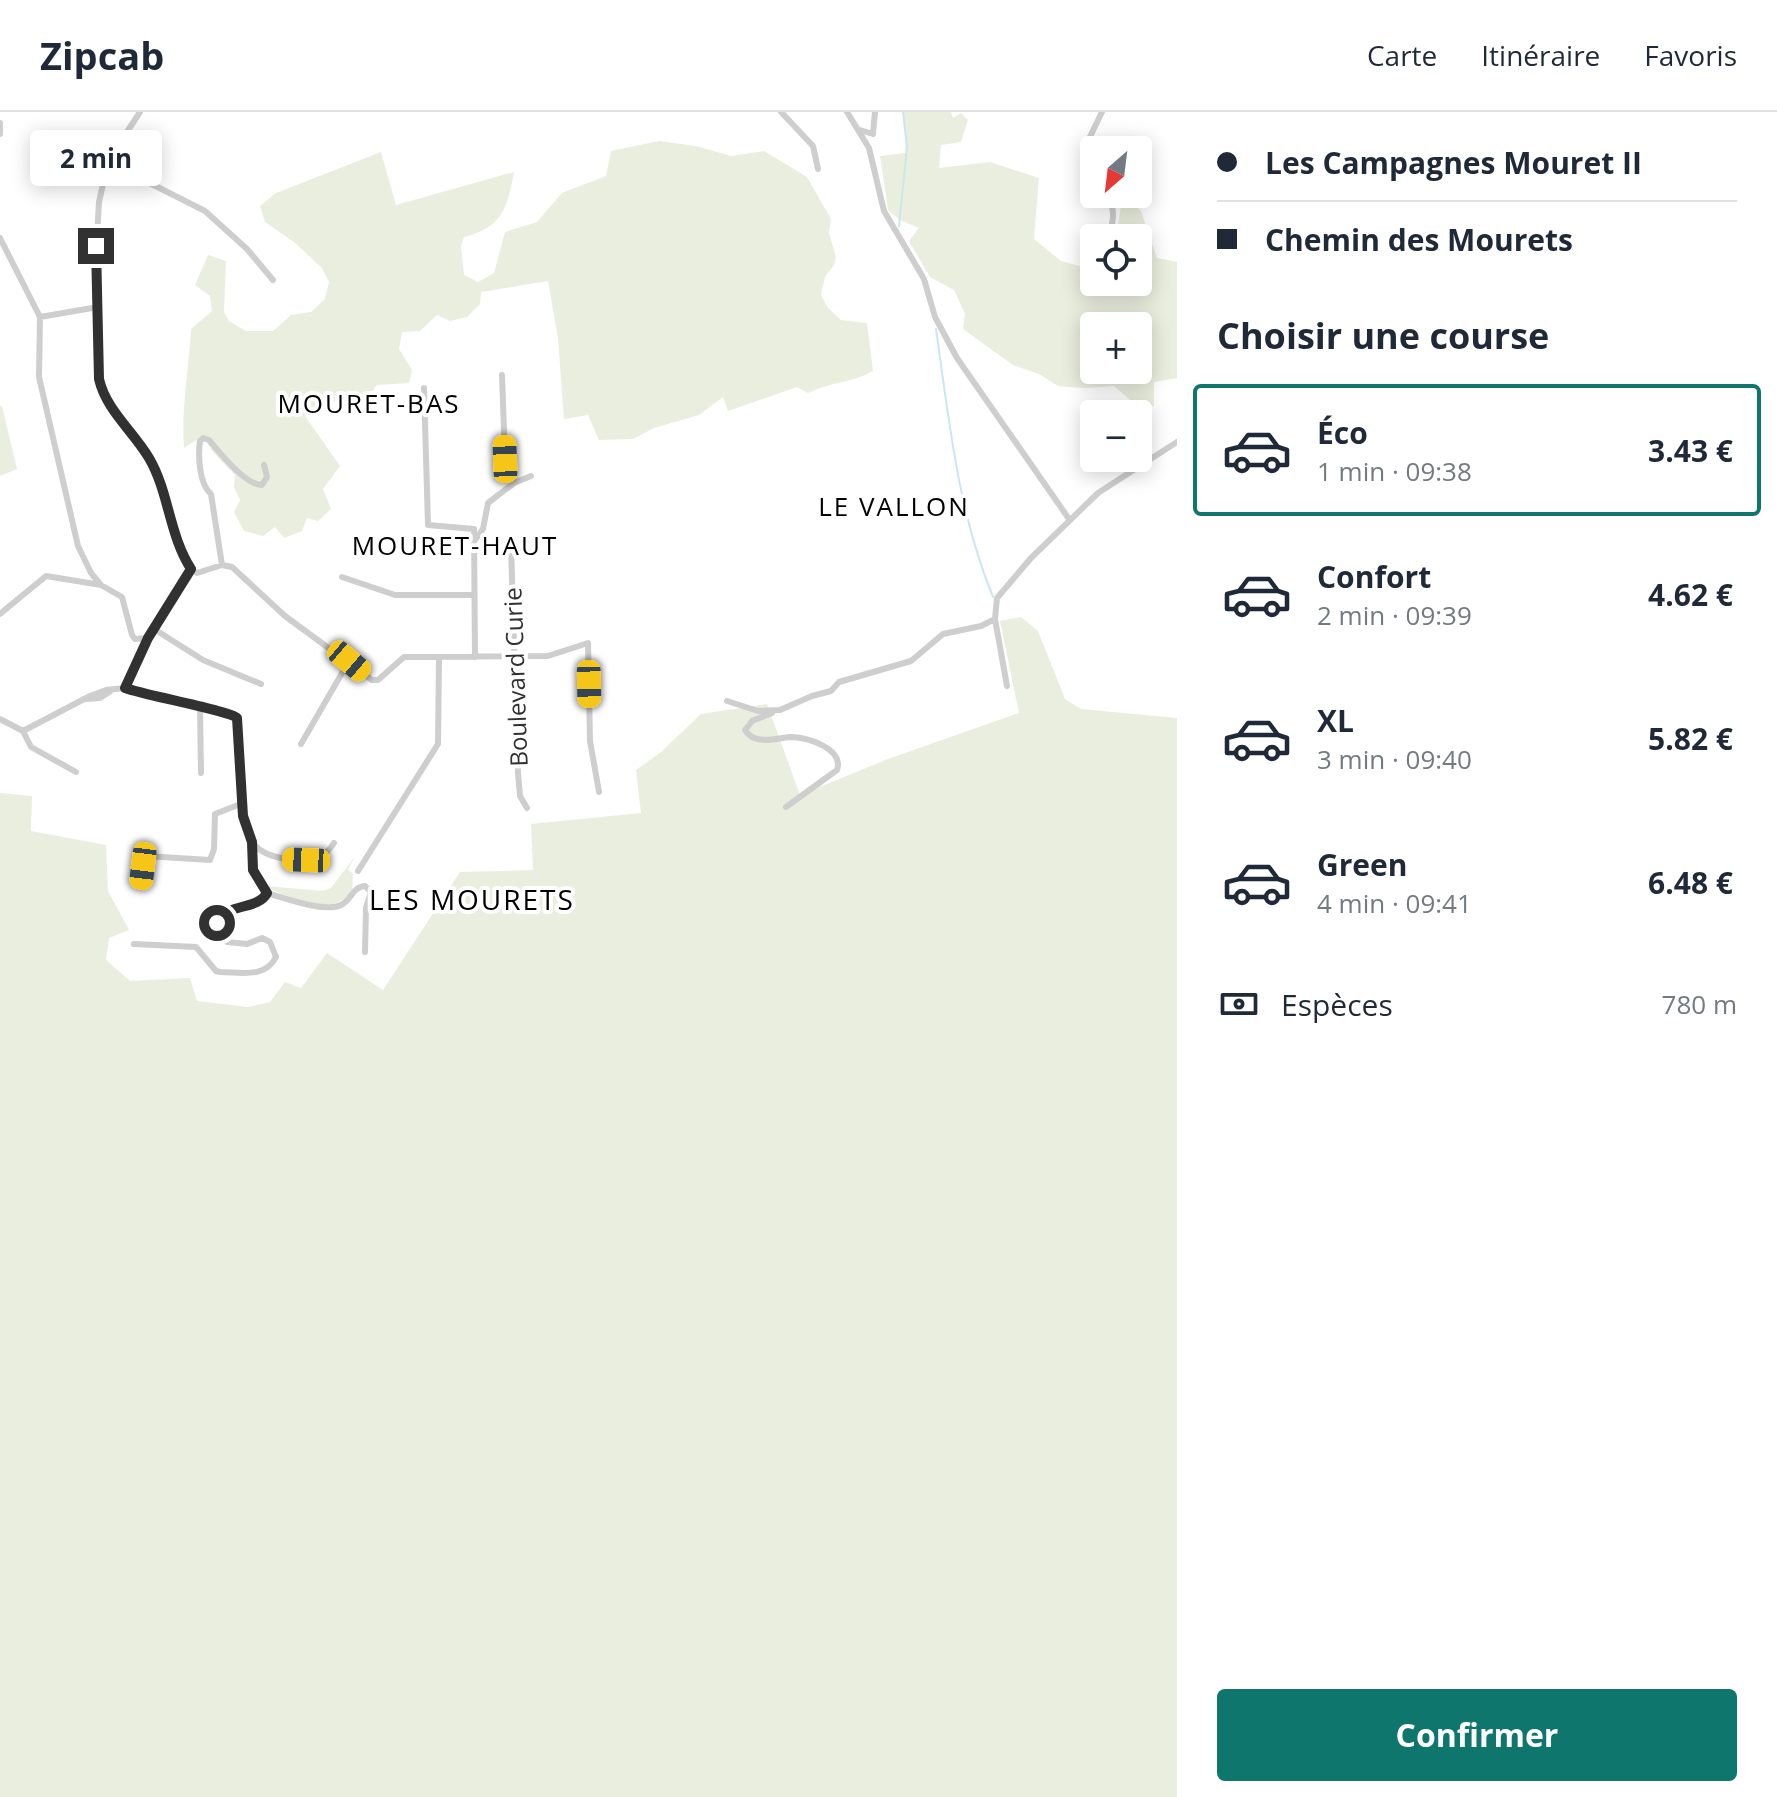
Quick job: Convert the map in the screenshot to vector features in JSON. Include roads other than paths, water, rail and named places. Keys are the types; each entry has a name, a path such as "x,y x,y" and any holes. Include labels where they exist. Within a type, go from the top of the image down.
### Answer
{"street":[{"path":"140,112 110,163 99,202 95,258 99,379 103,394 149,457 157,473 176,541 191,569 202,572 222,565 232,567 285,616 372,680 378,680 404,657 548,656 588,643 590,741 599,792"},
{"path":"781,112 813,146 818,169"},
{"path":"847,112 869,148 884,211 924,279 935,317 957,358 1069,519"},
{"path":"857,129 873,134 875,112"},
{"path":"1090,136 1102,112"},
{"path":"0,123 0,134"},
{"path":"110,163 205,211 247,249 273,280"},
{"path":"0,238 40,317 39,377 78,546 91,573 101,585"},
{"path":"40,317 98,307"},
{"path":"502,375 505,459 514,483"},
{"path":"424,388 428,525 474,529 475,657"},
{"path":"222,565 211,494 206,490 203,478 201,438 209,440 246,479 256,485 262,485 266,479 264,465"},
{"path":"1007,686 995,619 997,598 1069,519 1104,489 1177,442"},
{"path":"475,540 483,529 488,503 514,483 531,476"},
{"name":"Boulevard Curie","path":"511,545 518,778 520,796 527,808"},
{"path":"125,688 148,638 191,569"},
{"path":"0,614 39,579 54,576 101,585 122,597 135,639 148,638"},
{"path":"342,577 395,595 474,595"},
{"path":"786,807 837,770 840,765 838,757 809,740 795,737 755,739 745,730 752,721 831,691 839,682 911,661 943,634 981,626 995,619"},
{"path":"154,629 203,660 261,684"},
{"path":"358,871 438,744 439,657"},
{"path":"301,744 349,661"},
{"path":"23,731 75,702 106,690 125,688 231,713 237,718 243,816 252,842 253,870 267,893 332,907 346,902 355,889 365,886 371,892 366,908 365,952"},
{"path":"727,701 758,711 780,710"},
{"path":"200,708 201,773"},
{"path":"0,719 23,731 31,747 76,772"},
{"path":"141,883 145,856 210,860 214,849 215,814 243,803"},
{"path":"252,842 262,851 282,859 306,860 322,856 334,843"},
{"path":"134,944 192,946 199,949 216,971 263,971 270,967 276,957 270,942 262,938 247,944 227,942 220,937 217,927 225,912 262,900 267,893"}],"waterway":[{"path":"899,226 907,147 903,112"},
{"path":"936,329 963,499 993,597"}],"district":[{"name":"MOURET-BAS","path":"369,403"},
{"name":"LE VALLON","path":"894,506"},
{"name":"MOURET-HAUT","path":"455,545"},
{"name":"LES MOURETS","path":"472,899"}]}
